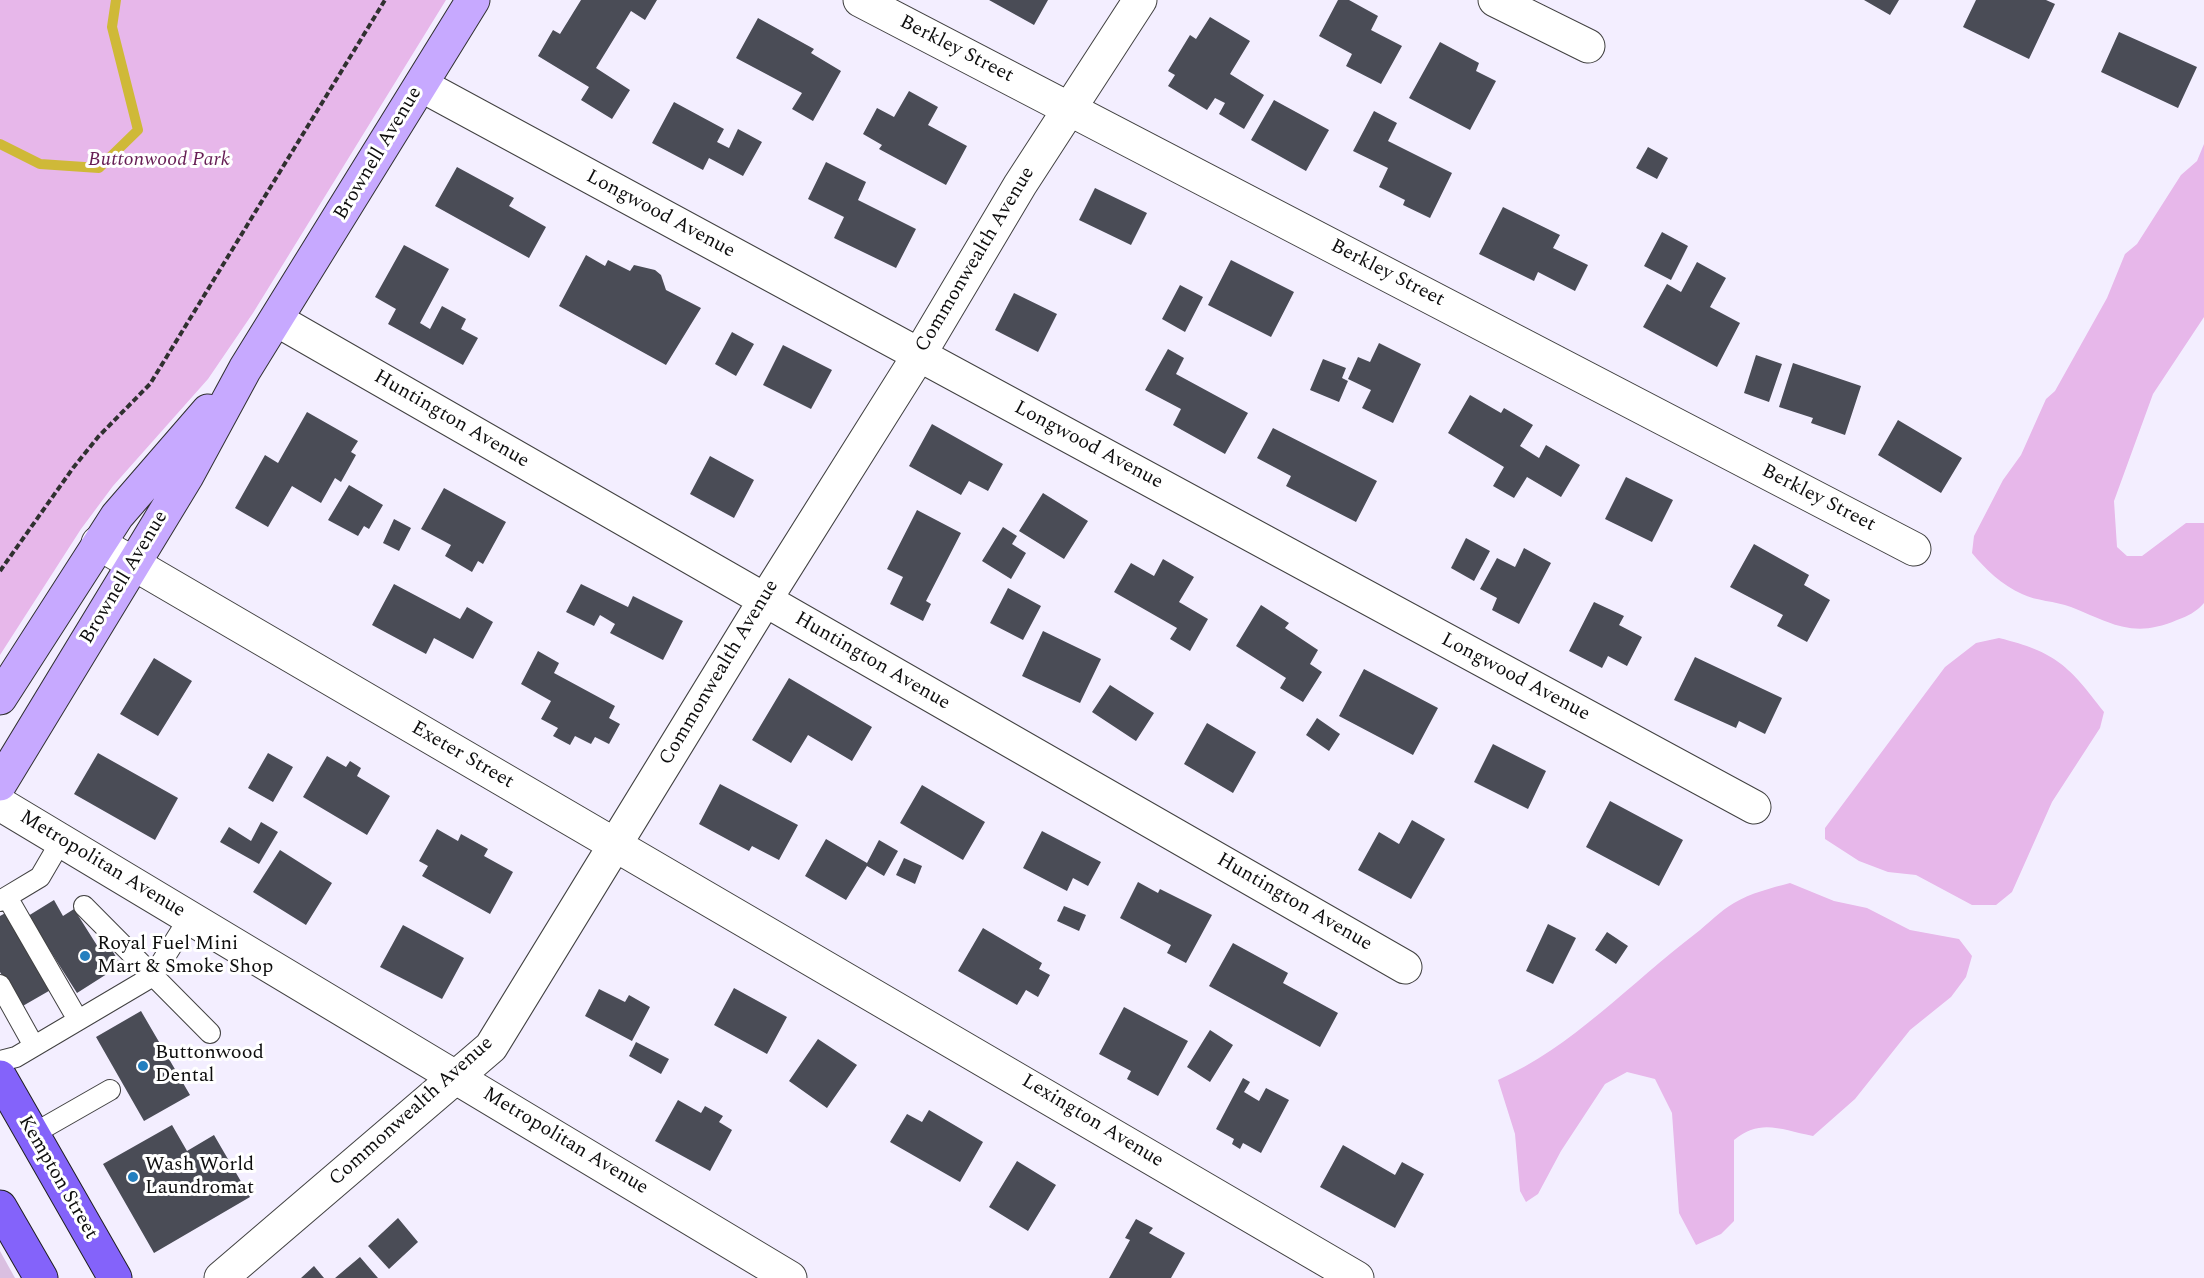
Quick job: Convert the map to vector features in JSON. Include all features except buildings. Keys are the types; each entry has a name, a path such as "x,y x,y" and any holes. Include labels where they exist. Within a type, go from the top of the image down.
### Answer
{"main road":[{"name":"Brownell Avenue","path":"0,784 187,476 245,369 473,0"},
{"name":"Brownell Avenue","path":"0,698 98,543 161,463 245,369"},
{"name":"Kempton Street","path":"0,1077 115,1278"},
{"path":"0,1207 41,1278"}],"street":[{"name":"Berkley Street","path":"860,0 1914,549"},
{"name":"Commonwealth Avenue","path":"221,1278 491,1047 1069,109 1140,0"},
{"path":"1495,0 1588,46"},
{"name":"Longwood Avenue","path":"421,85 1754,807"},
{"name":"Huntington Avenue","path":"277,320 1405,967"},
{"name":"Exeter Street","path":"98,543 827,966"},
{"name":"Metropolitan Avenue","path":"0,804 790,1278"},
{"name":"Lexington Avenue","path":"827,966 1357,1278"}],"lane":[{"path":"61,841 40,877 4,899 78,1020"},
{"path":"84,906 210,1033"},
{"path":"0,1060 16,1057 153,976 189,918"},
{"path":"0,985 34,1046"},
{"path":"33,1134 110,1090"}],"path":[{"path":"0,571 73,468 98,437 150,384 385,0"}],"green space":[{"name":"Buttonwood Park","path":"0,0 446,0 253,313 208,379 113,486 81,529 0,655"},
{"path":"2204,144 2204,317 2153,394 2114,501 2117,547 2127,556 2142,556 2186,523 2204,523 2204,603 2188,615 2161,626 2122,627 2065,605 2039,600 2015,591 1988,570 1972,553 1974,536 2003,480 2021,455 2046,399 2055,391 2107,298 2125,254 2137,244 2181,175 2197,161"},
{"path":"1999,638 2035,649 2060,663 2081,683 2104,712 2100,728 2052,802 2012,892 1996,905 1972,905 1916,875 1888,872 1859,861 1825,839 1825,828 1945,667 1976,643"},
{"path":"1790,883 1834,901 1867,908 1910,930 1959,939 1972,956 1966,977 1951,997 1910,1030 1855,1099 1813,1136 1762,1127 1744,1133 1734,1140 1734,1221 1721,1234 1696,1245 1679,1213 1672,1113 1655,1079 1627,1072 1605,1084 1561,1151 1538,1194 1526,1202 1520,1191 1515,1134 1498,1080 1525,1067 1576,1032 1729,906 1754,894"}],"shaded area":[{"path":"0,1251 15,1278 0,1278"}],"waterway":[{"path":"0,144 40,164 99,168 138,130 112,27 116,0"}],"place":[{"name":"Royal Fuel Mini Mart & Smoke Shop","path":"85,956"},
{"name":"Buttonwood Dental","path":"143,1066"},
{"name":"Wash World Laundromat","path":"133,1177"}]}
